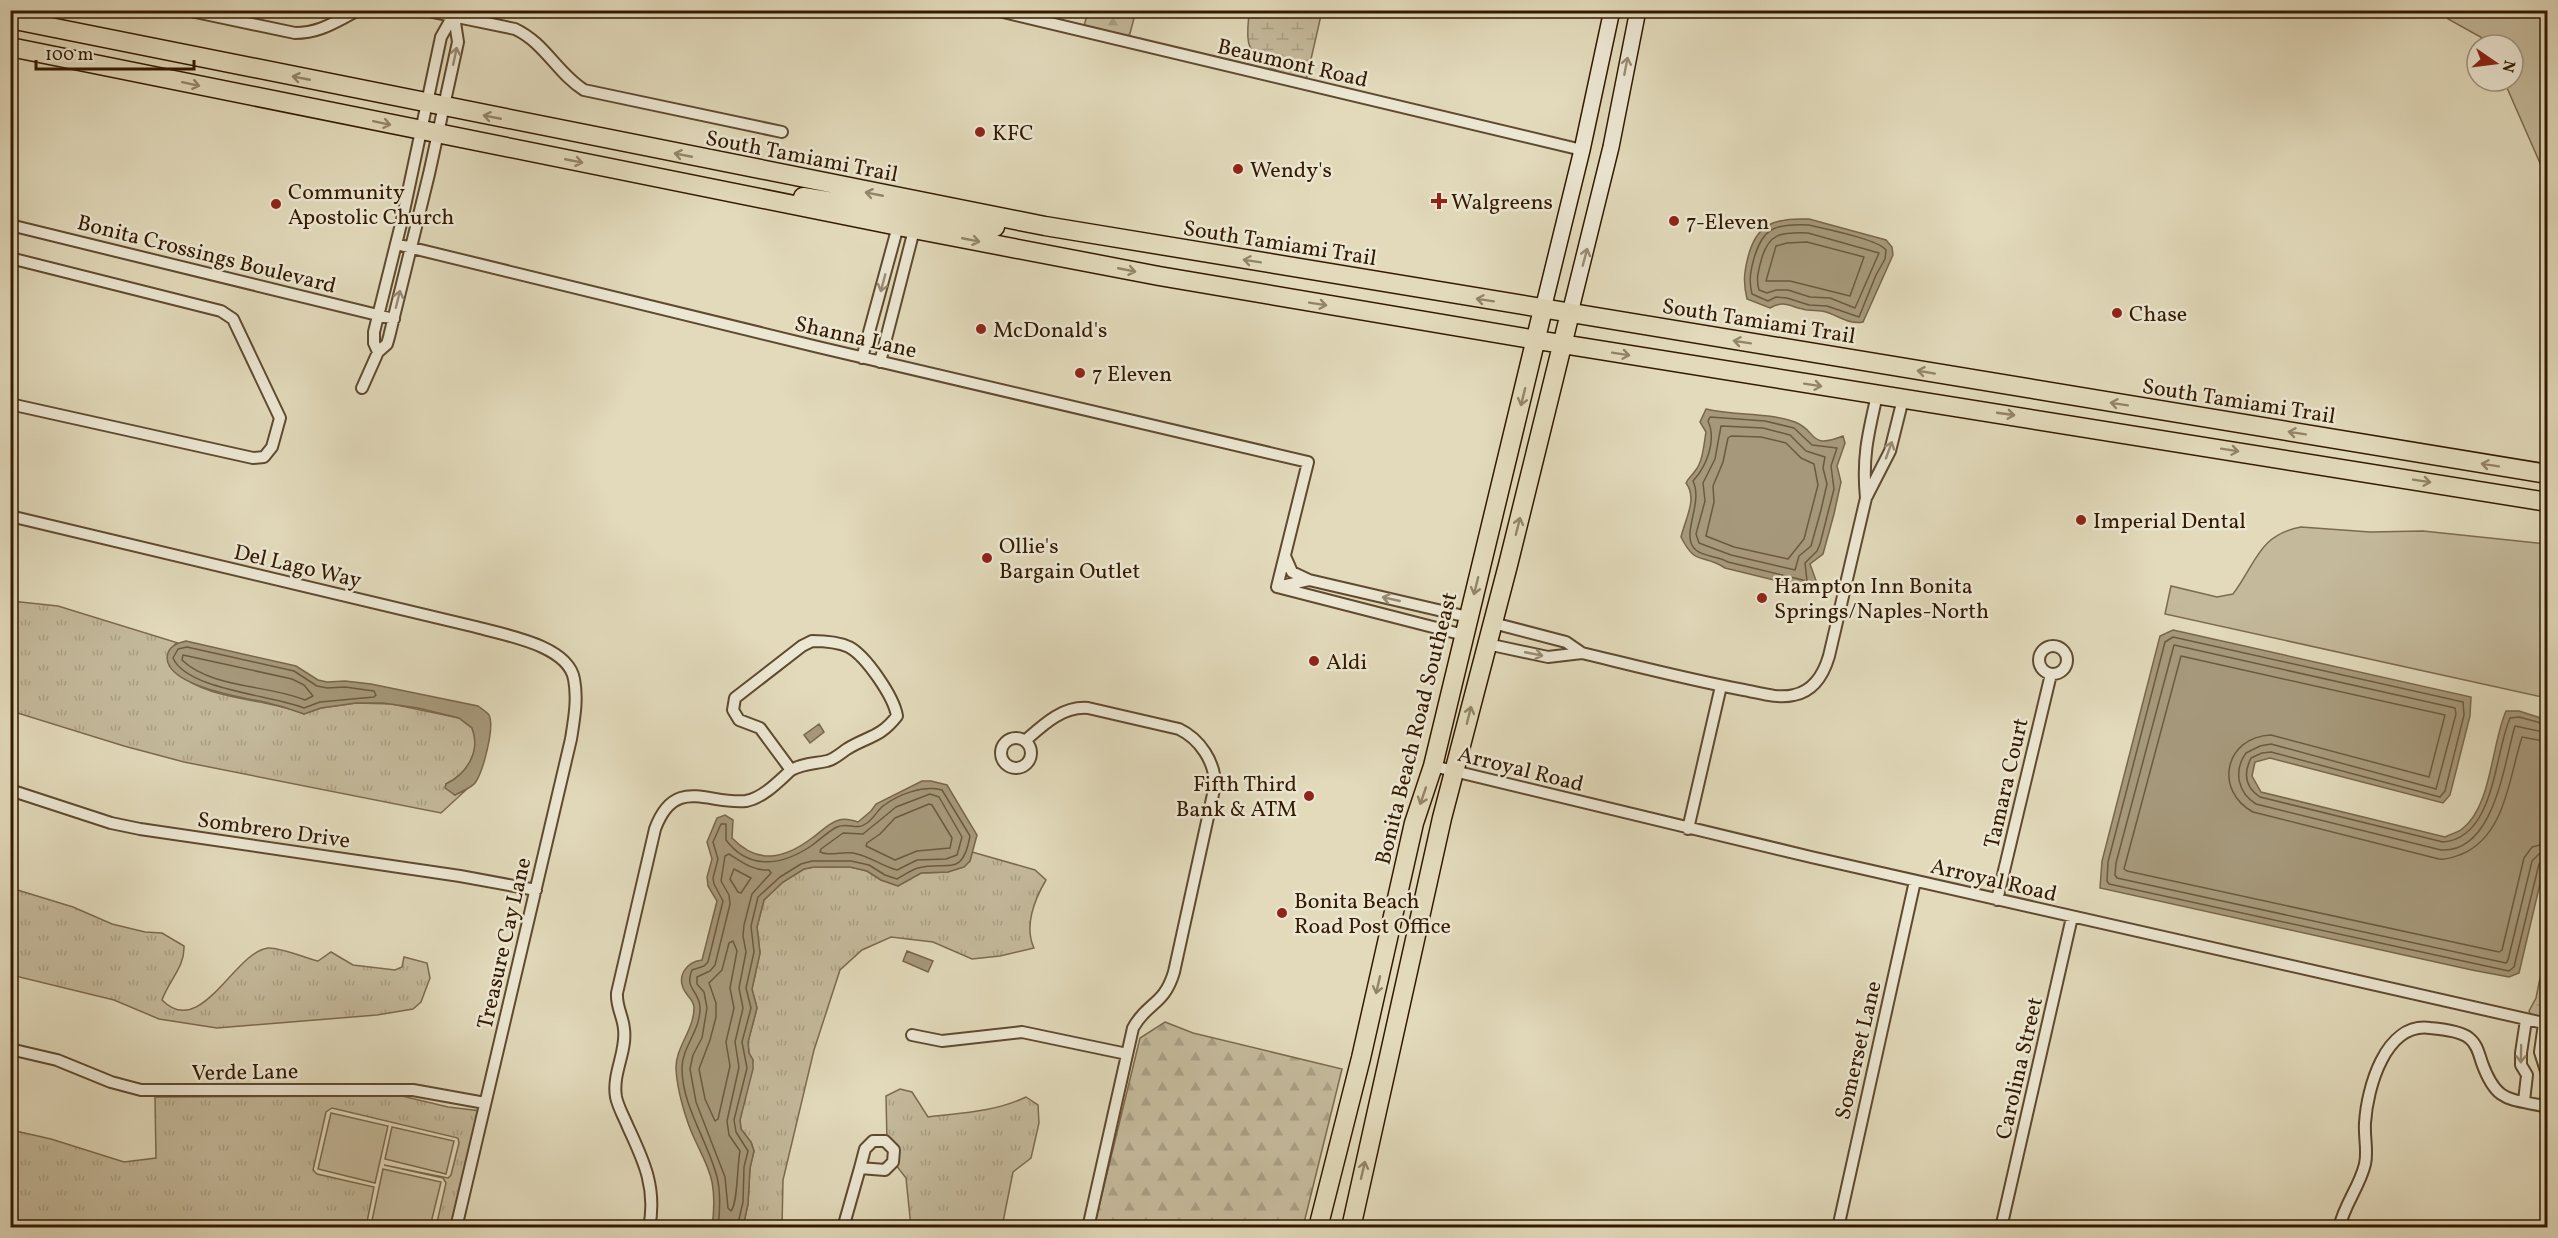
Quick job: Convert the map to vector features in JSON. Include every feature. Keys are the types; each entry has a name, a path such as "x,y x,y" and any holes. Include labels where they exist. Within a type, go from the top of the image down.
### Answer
{"main road":[{"path":"1543,309 1582,150 1612,10"},
{"path":"1351,1227 1453,771 1493,623 1611,147 1638,10"},
{"name":"South Tamiami Trail","path":"10,19 912,202 1045,226 2547,474"},
{"path":"10,24 33,24"},
{"path":"10,47 906,228 1275,297 2547,502"},
{"path":"745,196 814,197 888,211 897,211 912,202"},
{"path":"906,228 918,218 983,227 1045,226"},
{"name":"Bonita Beach Road Southeast","path":"1318,1227 1352,1095 1414,823 1433,766 1543,309"},
{"path":"1330,1227 1353,1124 1352,1095"}],"street":[{"path":"186,10 295,33 308,33 331,27 359,10"},
{"path":"423,10 454,14 515,29 538,43 562,73 585,90 782,132"},
{"name":"Beaumont Road","path":"995,10 1582,150"},
{"path":"362,388 378,352 387,344 394,319 411,248 429,133 436,105 458,42 454,14"},
{"path":"378,352 374,343 378,316 436,105 441,37 454,14"},
{"name":"Bonita Crossings Boulevard","path":"10,225 394,319"},
{"path":"862,358 906,228"},
{"path":"880,362 906,228"},
{"name":"Shanna Lane","path":"396,244 862,358 1308,462 1284,556"},
{"path":"10,258 220,311 233,319 280,418 272,447 264,457 253,458 10,404"},
{"path":"1866,498 1863,468 1865,449 1877,395"},
{"path":"1487,644 1548,657 1582,653 1721,686 1781,696 1802,692 1819,680 1829,656 1866,498 1890,451 1903,399"},
{"name":"Del Lago Way","path":"10,516 476,627 542,646 558,656 569,668"},
{"path":"1284,556 1292,572 1309,580 1466,626"},
{"path":"1277,587 1284,556"},
{"path":"1277,587 1309,580"},
{"path":"1277,587 1466,626"},
{"path":"1493,623 1566,642 1582,653"},
{"path":"649,1227 653,1203 650,1178 620,1110 615,1085 624,1040 624,1028 616,1006 617,993 656,829 666,808 675,801 698,795 745,801 757,797 791,770 804,763 828,761 847,749 870,740 890,725 897,716 895,704 858,653 848,647 825,640 812,641 802,646 735,698 733,710 739,720 760,728 791,770"},
{"name":"Treasure Cay Lane","path":"456,1227 572,740 575,690 574,676 569,668"},
{"name":"Tamara Court","path":"1997,900 2050,674"},
{"path":"1688,829 1721,686"},
{"path":"1026,740 1065,711 1076,707 1088,708 1179,729 1190,734 1198,742 1215,772 1215,785 1171,983 1158,1003 1138,1018 1133,1028 1088,1227"},
{"name":"Arroyal Road","path":"1433,766 1688,829 2546,1024"},
{"name":"Sombrero Drive","path":"10,790 140,829 460,876 536,890"},
{"name":"Somerset Lane","path":"1838,1227 1915,881"},
{"name":"Carolina Street","path":"2001,1227 2073,917"},
{"path":"2524,1101 2527,1075 2521,1065 2521,1053 2526,1020"},
{"path":"2546,1024 2540,1052 2547,1077"},
{"path":"2339,1227 2365,1163 2366,1113 2377,1068 2392,1045 2410,1031 2421,1027 2441,1029 2468,1037 2476,1046 2494,1090 2502,1096 2546,1107 2547,1090"},
{"path":"912,1035 942,1041 1022,1032 1127,1054"},
{"name":"Verde Lane","path":"10,1049 57,1060 111,1082 141,1090 413,1090 485,1103"},
{"path":"843,1227 860,1168"}],"green space":[{"path":"1088,11 1136,11 1129,37 1084,26"},
{"path":"1249,11 1322,11 1306,81 1265,64 1252,51 1248,36"},
{"path":"2444,11 2547,11 2547,179 2509,93 2525,93 2525,33 2473,33 2448,19"},
{"path":"2301,527 2370,532 2423,531 2547,544 2547,698 2165,614 2171,586 2217,597 2233,594 2267,544 2287,531"},
{"path":"11,601 58,606 178,643 175,644 177,673 206,689 222,694 272,704 304,714 321,708 356,703 392,704 459,718 472,728 475,737 474,753 466,768 446,784 455,795 467,789 441,813 184,762 11,711"},
{"path":"972,852 1035,870 1046,880 1038,896 1030,923 1034,948 1000,956 972,959 933,942 891,937 862,950 840,970 814,1050 783,1180 782,1227 743,1227 754,1151 751,1142 741,1129 740,1120 753,1060 749,1053 748,1042 757,1008 752,989 760,953 757,927 764,900 783,882 804,869 850,867 867,871 881,880 898,886 921,873 948,872 970,861"},
{"path":"11,888 73,907 112,924 145,932 162,933 184,946 182,960 162,1000 176,1009 190,1009 204,1002 243,963 255,953 268,948 318,961 331,952 353,965 395,970 402,967 404,957 427,963 430,978 421,1002 413,1009 377,1015 217,1028 159,1019 114,1000 11,975"},
{"path":"2547,944 2547,1059 2543,1037 2529,1011 2536,998"},
{"path":"1165,1022 1193,1033 1342,1069 1303,1227 1094,1227 1140,1038"},
{"path":"900,1089 912,1092 928,1117 990,1109 1026,1097 1038,1105 1039,1123 1031,1158 1013,1172 1002,1227 911,1227 906,1178 892,1160 887,1142 886,1096"},
{"path":"402,1096 448,1107 481,1111 455,1227 436,1227 446,1183 443,1178 384,1165 448,1178 451,1175 459,1143 458,1138 332,1108 326,1112 313,1170 317,1174 374,1187 366,1227 11,1228 11,1130 51,1139 124,1162 156,1158 155,1097"},
{"path":"331,1113 388,1126 375,1183 318,1169"},
{"path":"392,1127 454,1141 446,1174 385,1159"},
{"path":"383,1169 441,1182 430,1227 380,1228 371,1225"}],"water":[{"path":"1809,219 1886,240 1892,247 1893,255 1863,322 1844,320 1824,311 1807,310 1784,304 1770,308 1747,299 1746,268 1752,245 1757,236 1763,229 1778,221"},
{"path":"1706,409 1762,415 1795,422 1818,440 1832,440 1843,436 1845,443 1837,466 1841,482 1834,514 1823,554 1810,564 1818,586 1810,589 1725,568 1695,556 1686,546 1681,537 1690,509 1691,496 1686,483 1698,467 1701,458 1706,432 1700,422"},
{"path":"2173,630 2471,697 2470,716 2450,795 2443,803 2270,758 2255,762 2252,776 2261,792 2445,837 2462,829 2472,819 2479,806 2490,774 2506,711 2519,711 2547,720 2547,854 2519,973 2509,977 2472,970 2100,888 2102,861 2160,636"},
{"path":"186,641 296,666 318,680 371,684 478,706 489,715 490,729 485,760 478,777 473,785 455,795 445,788 446,784 454,780 466,768 475,745 472,728 459,718 418,708 383,703 356,703 321,708 304,714 274,704 205,688 176,674 168,664 168,653 171,648"},
{"path":"819,724 824,732 810,743 804,735"},
{"path":"922,781 947,785 977,835 970,861 964,867 948,872 921,873 898,886 881,880 867,871 850,867 814,867 804,869 783,882 764,900 757,927 760,953 752,989 757,1008 748,1042 753,1069 740,1120 741,1129 751,1142 754,1151 750,1168 748,1204 743,1227 712,1227 714,1193 712,1182 685,1115 678,1086 676,1061 691,1024 694,1008 693,1002 683,987 682,976 687,967 702,960 717,901 708,886 707,877 712,859 707,842 717,818 725,815 733,820 732,838 742,847 761,855 771,856 791,851 802,845 835,821 846,819 858,822 876,804"},
{"path":"907,951 933,961 928,972 903,961"}],"place":[{"name":"KFC","path":"980,132"},
{"name":"Wendy's","path":"1238,169"},
{"name":"Walgreens","path":"1439,201"},
{"name":"Community Apostolic Church","path":"276,204"},
{"name":"7-Eleven","path":"1674,221"},
{"name":"Chase","path":"2117,313"},
{"name":"McDonald's","path":"981,329"},
{"name":"7 Eleven","path":"1080,373"},
{"name":"Imperial Dental","path":"2081,520"},
{"name":"Ollie's Bargain Outlet","path":"987,558"},
{"name":"Hampton Inn Bonita Springs/Naples-North","path":"1762,598"},
{"name":"Aldi","path":"1314,661"},
{"name":"Fifth Third Bank & ATM","path":"1309,796"},
{"name":"Bonita Beach Road Post Office","path":"1282,913"}]}
